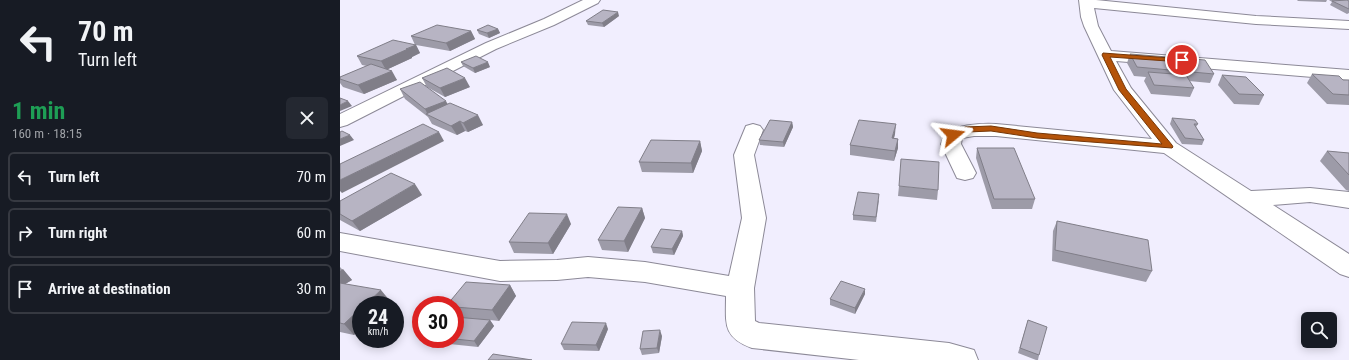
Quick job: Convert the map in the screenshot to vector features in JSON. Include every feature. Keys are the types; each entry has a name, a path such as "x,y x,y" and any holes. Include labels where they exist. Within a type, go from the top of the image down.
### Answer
{"street":[{"path":"340,121 491,46 549,22 593,0"},
{"path":"1349,25 1249,19 1086,1 1088,17 1123,90 1169,147 1349,267"},
{"path":"1106,55 1349,75"},
{"path":"965,173 951,144 953,135 965,130 991,129 1037,135 1169,147"},
{"path":"753,130 744,155 754,218 740,288 741,326 752,335 863,354 963,360"},
{"path":"1246,199 1310,196 1349,200"},
{"path":"340,242 500,271 557,270 588,267 645,272 740,288"}],"building":[{"path":"1332,1 1349,1 1349,9"},
{"path":"603,10 618,12 602,23 586,21"},
{"path":"437,25 471,31 446,43 411,36"},
{"path":"488,25 498,29 487,33 477,30"},
{"path":"393,40 416,45 381,61 357,56"},
{"path":"1130,54 1205,60 1214,74 1137,67"},
{"path":"476,56 488,62 473,68 461,62"},
{"path":"371,64 392,71 358,85 340,79 340,77"},
{"path":"447,68 465,78 440,88 422,78"},
{"path":"1148,72 1186,75 1194,88 1154,85"},
{"path":"1312,74 1339,76 1343,80 1349,80 1349,95 1333,94"},
{"path":"1222,75 1246,77 1264,95 1239,94"},
{"path":"420,82 446,101 425,109 400,89"},
{"path":"340,98 348,101 340,105"},
{"path":"450,103 478,115 463,123 460,121 451,126 426,114"},
{"path":"1172,118 1195,120 1198,124 1194,124 1204,140 1185,138"},
{"path":"770,120 792,122 783,142 759,140"},
{"path":"859,120 896,124 892,138 898,139 895,151 850,145"},
{"path":"423,124 439,132 340,180 340,164"},
{"path":"342,131 350,135 340,139 340,132"},
{"path":"651,140 700,141 691,163 639,162"},
{"path":"977,148 1014,148 1035,199 994,199"},
{"path":"1327,151 1349,153 1349,175"},
{"path":"901,159 939,162 938,190 899,186"},
{"path":"391,173 415,184 352,221 340,214 340,201"},
{"path":"858,192 879,194 876,217 853,215"},
{"path":"618,207 642,208 624,241 598,240"},
{"path":"529,213 567,214 548,243 509,242"},
{"path":"1057,221 1148,240 1152,271 1055,250"},
{"path":"661,229 682,231 672,249 651,247"},
{"path":"841,281 865,289 855,308 830,299"},
{"path":"466,282 510,285 492,310 464,308 464,296 454,296"},
{"path":"340,283 381,290 375,296 352,296 352,316 344,324 340,323"},
{"path":"464,318 490,320 474,341 464,340"},
{"path":"1028,320 1047,327 1039,355 1020,348"},
{"path":"572,322 606,323 596,345 561,344"},
{"path":"660,330 657,348 640,349 643,331"},
{"path":"493,354 532,360 488,360"}],"route":[{"path":"953,135 965,130 991,129 1037,135 1169,147 1123,90 1106,55 1182,60"}]}
